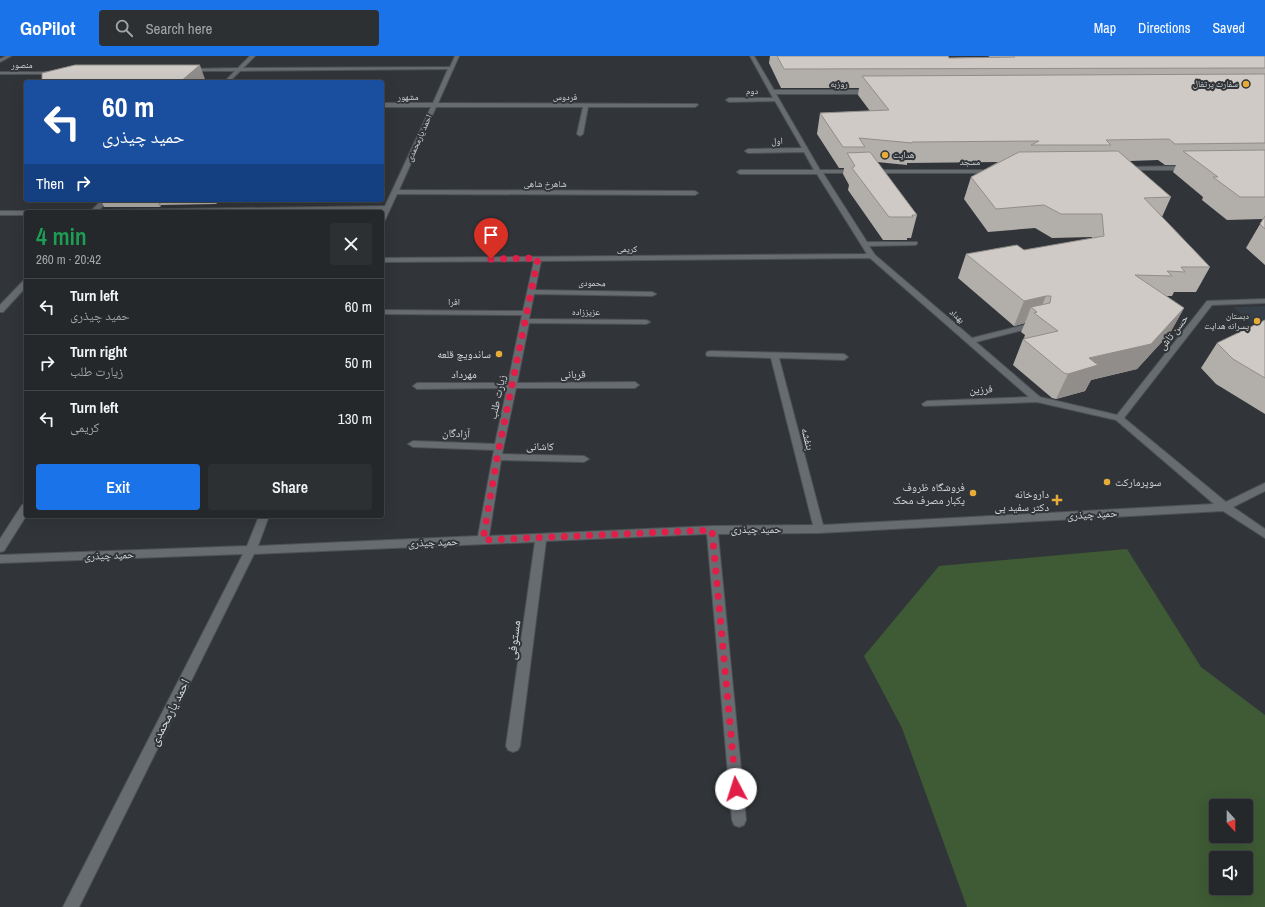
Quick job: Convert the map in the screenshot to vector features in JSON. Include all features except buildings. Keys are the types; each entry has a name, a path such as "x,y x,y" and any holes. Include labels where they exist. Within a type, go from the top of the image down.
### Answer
{"street":[{"path":"0,61 9,56"},
{"path":"228,80 253,56"},
{"name":"احمد یارمحمدی","path":"384,216 457,56"},
{"name":"بهداد","path":"752,56 818,171 872,256 1037,399 1119,418 1225,507 1265,534"},
{"path":"184,70 451,68"},
{"name":"منصور","path":"0,73 60,73"},
{"name":"روزبه","path":"774,95 876,92"},
{"name":"دوم","path":"729,100 774,95"},
{"name":"مشهور","path":"384,105 434,105"},
{"name":"فردوس","path":"434,105 695,105"},
{"path":"580,134 586,105"},
{"name":"اول","path":"748,151 806,150"},
{"path":"1116,169 1194,168"},
{"name":"مسجد","path":"740,172 1006,170"},
{"name":"شاهرخ شاهی","path":"395,192 696,193"},
{"path":"96,210 104,202"},
{"path":"248,210 388,208"},
{"path":"0,213 24,213"},
{"path":"865,244 915,243"},
{"name":"کریمی","path":"384,260 872,256"},
{"name":"زیارت طلب","path":"483,540 499,447 538,258"},
{"path":"0,310 24,285"},
{"name":"محمودی","path":"531,292 652,294"},
{"name":"حسن تاش","path":"1119,418 1210,303 1265,301"},
{"name":"افرا","path":"384,312 526,317"},
{"name":"عزیززاده","path":"526,317 646,322"},
{"path":"970,342 1036,324"},
{"path":"710,354 844,357"},
{"name":"بنفشه","path":"774,355 818,529"},
{"name":"قربانی","path":"511,387 635,385"},
{"name":"مهرداد","path":"416,386 511,387"},
{"name":"فرزین","path":"927,404 1037,399"},
{"name":"آزادگان","path":"413,444 499,447"},
{"name":"کاشانی","path":"497,458 584,459"},
{"path":"1225,507 1265,488"},
{"name":"حمید چیذری","path":"0,559 251,550 712,530 818,529 1225,507"},
{"path":"0,548 24,511"},
{"name":"احمد یارمحمدی","path":"71,907 251,550 263,518"},
{"path":"712,530 739,820"},
{"name":"مستوفی","path":"513,746 540,537"}],"shaded area":[{"name":"دبستان پسرانه هدایت","path":"1265,306 1265,335 1233,307"}],"green space":[{"path":"1127,549 1201,667 1265,715 1265,907 967,907 902,728 864,656 939,566"}],"place":[{"name":"سفارت پرتغال","path":"1246,84"},
{"name":"هدایت","path":"885,155"},
{"name":"دبستان پسرانه هدایت","path":"1257,321"},
{"name":"ساندویچ قلعه","path":"499,354"},
{"name":"سوپرمارکت","path":"1107,482"},
{"name":"فروشگاه ظروف یکبار مصرف محک","path":"973,493"},
{"name":"داروخانه دکتر سفید پی","path":"1057,500"}],"route":[{"path":"491,259 538,258 497,458 483,540 712,530 736,789"}]}
